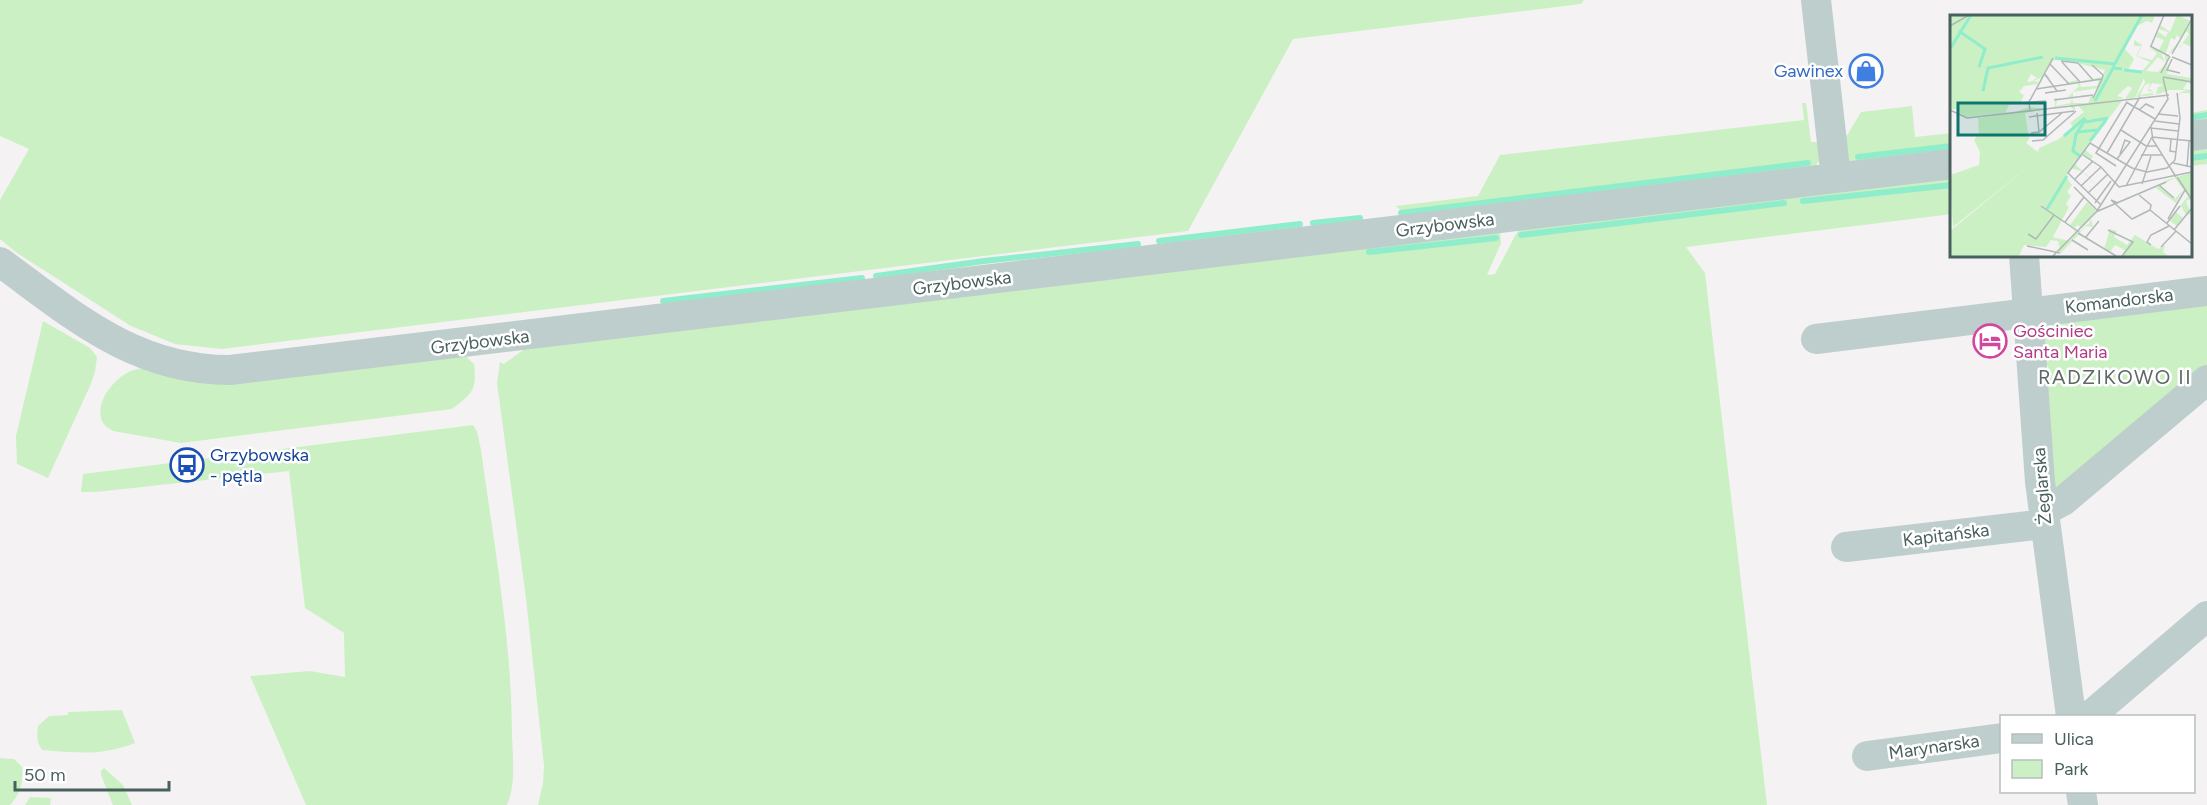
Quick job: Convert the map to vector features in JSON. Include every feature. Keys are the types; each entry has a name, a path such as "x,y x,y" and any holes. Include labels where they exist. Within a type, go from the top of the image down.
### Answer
{"street":[{"path":"1816,0 1836,178"},
{"path":"2192,135 2207,134"},
{"name":"Grzybowska","path":"0,262 118,344 178,366 230,370 1950,164"},
{"name":"Żeglarska","path":"2024,256 2044,518 2071,715"},
{"name":"Komandorska","path":"1816,339 2028,311 2207,291"},
{"path":"2044,518 2207,380"},
{"name":"Kapitańska","path":"1846,547 2044,518"},
{"path":"2092,715 2207,616"},
{"name":"Marynarska","path":"1867,756 2000,738"}],"green space":[{"path":"0,0 1584,0 1581,4 1293,39 1188,231 222,349 175,344 131,326 17,253 0,239 0,200 29,149 0,136"},
{"path":"1802,103 1806,103 1811,142 1821,142 1821,158 1815,167 1401,216 1396,206 1478,196 1500,155 1804,120"},
{"path":"1912,106 1915,137 1950,133 1950,154 1864,165 1848,161 1846,137 1861,112"},
{"path":"2207,110 2207,124 2192,126 2192,113"},
{"path":"2207,143 2207,164 2192,166 2192,145"},
{"path":"1950,174 1950,214 1686,247 1705,273 1767,805 538,805 544,766 526,598 497,383 500,362 504,364 530,345 1500,232 1501,243 1487,275 1495,274 1516,234 1525,225"},
{"path":"2207,298 2207,368 2055,490 2041,380 2049,379 2048,366 2040,366 2037,322"},
{"path":"43,321 90,348 97,357 90,386 48,478 17,464 16,436"},
{"path":"465,356 474,364 474,385 469,395 452,409 181,443 113,431 104,424 101,418 102,402 110,387 124,375 140,369"},
{"path":"473,425 477,431 481,450 509,665 513,772 512,789 507,805 306,805 250,676 310,671 345,677 344,633 305,608 289,471 96,492 81,492 83,474"},
{"path":"122,710 135,743 100,752 42,750 39,744 38,726 49,716 68,715 68,712"},
{"path":"0,758 14,759 22,767 20,788 10,805 0,805"},
{"path":"104,768 123,785 132,805 113,805 101,775"},
{"path":"30,797 51,798 50,805 25,805"}],"waterway":[{"path":"2192,118 2207,115"},
{"path":"1858,157 1950,146"},
{"path":"2192,158 2207,156"},
{"path":"1401,213 1808,163"},
{"path":"1803,201 1950,185"},
{"path":"1521,235 1784,203"},
{"path":"1313,223 1360,218"},
{"path":"1159,241 1300,224"},
{"path":"1369,252 1496,238"},
{"path":"876,276 1138,244"},
{"path":"663,301 862,278"}],"place":[{"name":"Gawinex","path":"1866,71"},
{"name":"Gościniec Santa Maria","path":"1990,341"},
{"name":"Grzybowska - pętla","path":"187,465"}],"district":[{"name":"RADZIKOWO II","path":"2115,377"}]}
